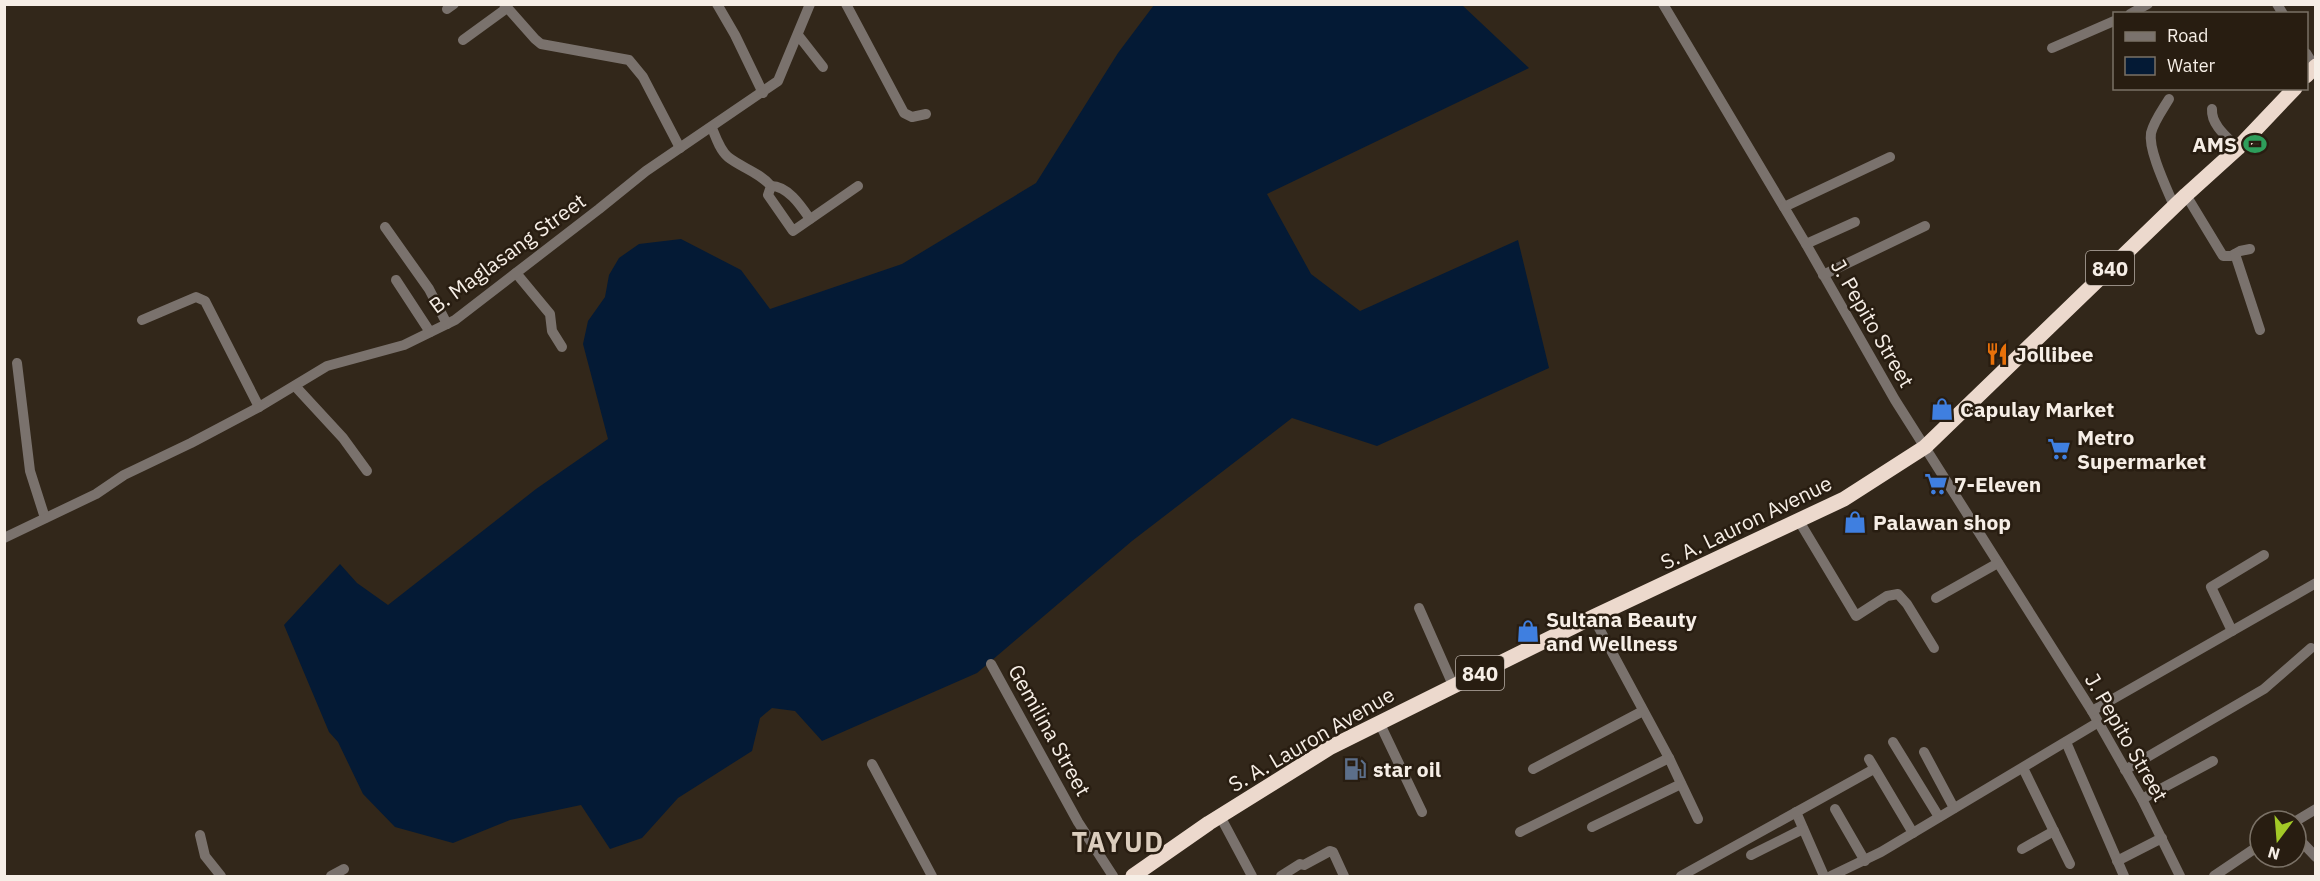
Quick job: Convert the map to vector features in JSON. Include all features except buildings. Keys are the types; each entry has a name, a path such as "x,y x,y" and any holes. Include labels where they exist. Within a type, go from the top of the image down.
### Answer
{"highway":[{"name":"S. A. Lauron Avenue","path":"1132,876 1282,776 1379,723 1593,617 1844,499 1925,447 2174,206 2238,148 2293,90"}],"street":[{"path":"717,4 763,93"},
{"name":"B. Maglasang Street","path":"4,538 96,494 124,475 259,407 327,366 404,345 455,320 646,171 781,79 810,4"},
{"path":"846,4 904,113 912,117 926,114"},
{"name":"J. Pepito Street","path":"1663,4 1806,244 1895,400 2092,711 2142,799 2180,876"},
{"path":"2134,12 2148,4"},
{"path":"464,40 506,6 541,44 629,60 643,77 680,148"},
{"path":"2052,48 2113,22"},
{"path":"798,36 823,67"},
{"path":"2169,99 2150,138 2174,206"},
{"path":"2212,109 2213,118 2238,148"},
{"path":"712,128 727,156 762,176 771,186 779,187 792,197 810,219"},
{"path":"1784,207 1890,157"},
{"path":"771,186 768,195 793,231 858,186"},
{"path":"2186,195 2223,255 2228,257 2240,250 2250,249"},
{"path":"1806,244 1855,222"},
{"path":"1823,275 1925,226"},
{"path":"385,227 429,289 447,324"},
{"path":"2235,254 2260,330"},
{"path":"516,273 550,314 552,331 562,347"},
{"path":"396,280 430,332"},
{"path":"142,320 196,297 205,301 259,407"},
{"path":"17,363 30,471 45,518"},
{"path":"295,386 343,438 367,471"},
{"path":"1799,521 1856,616 1887,596 1898,594 1907,604 1934,648"},
{"path":"2232,631 2211,587 2264,555"},
{"path":"1936,597 1998,563"},
{"path":"2092,711 2316,583"},
{"path":"1419,608 1454,685"},
{"path":"1593,617 1669,758 1698,819"},
{"path":"2125,770 2264,688 2311,648"},
{"name":"Gemilina Street","path":"991,664 1078,822 1113,876"},
{"path":"1533,769 1643,711"},
{"path":"1379,723 1422,812"},
{"path":"1831,876 1865,861 2097,723"},
{"path":"1893,742 1939,817"},
{"path":"2066,742 2124,876"},
{"path":"1924,752 1954,808"},
{"path":"1520,832 1669,758"},
{"path":"2142,799 2213,761"},
{"path":"872,764 932,876"},
{"path":"1681,876 1796,812 1872,764 1913,833"},
{"path":"2023,768 2070,864"},
{"path":"1592,827 1681,784"},
{"path":"1835,809 1865,861"},
{"path":"1796,812 1824,876"},
{"path":"1220,816 1252,876"},
{"path":"1751,855 1803,829"},
{"path":"2022,849 2054,831"},
{"path":"200,835 205,856 219,876"},
{"path":"2117,861 2162,838"},
{"path":"1281,876 1300,864 1304,865 1330,851 1333,852 1344,876"},
{"path":"2214,876 2248,853"},
{"path":"331,876 344,869"}],"water":[{"path":"1154,5 1462,5 1529,68 1267,194 1311,274 1360,311 1518,240 1549,368 1377,446 1292,418 1132,541 977,673 822,741 795,711 772,708 760,718 752,751 678,798 642,838 610,849 581,805 510,820 453,843 395,827 363,794 338,742 329,732 284,625 340,564 357,583 388,605 536,489 608,439 583,344 588,321 605,297 609,275 619,258 639,244 681,239 741,270 770,309 902,264 1036,183 1118,53"}],"place":[{"name":"AMS","path":"2255,144"},
{"name":"Jollibee","path":"1997,354"},
{"name":"Capulay Market","path":"1942,409"},
{"name":"Metro Supermarket","path":"2059,449"},
{"name":"7-Eleven","path":"1936,484"},
{"name":"Palawan shop","path":"1855,522"},
{"name":"Sultana Beauty and Wellness","path":"1528,631"},
{"name":"star oil","path":"1355,769"}],"district":[{"name":"TAYUD","path":"1118,841"}]}
